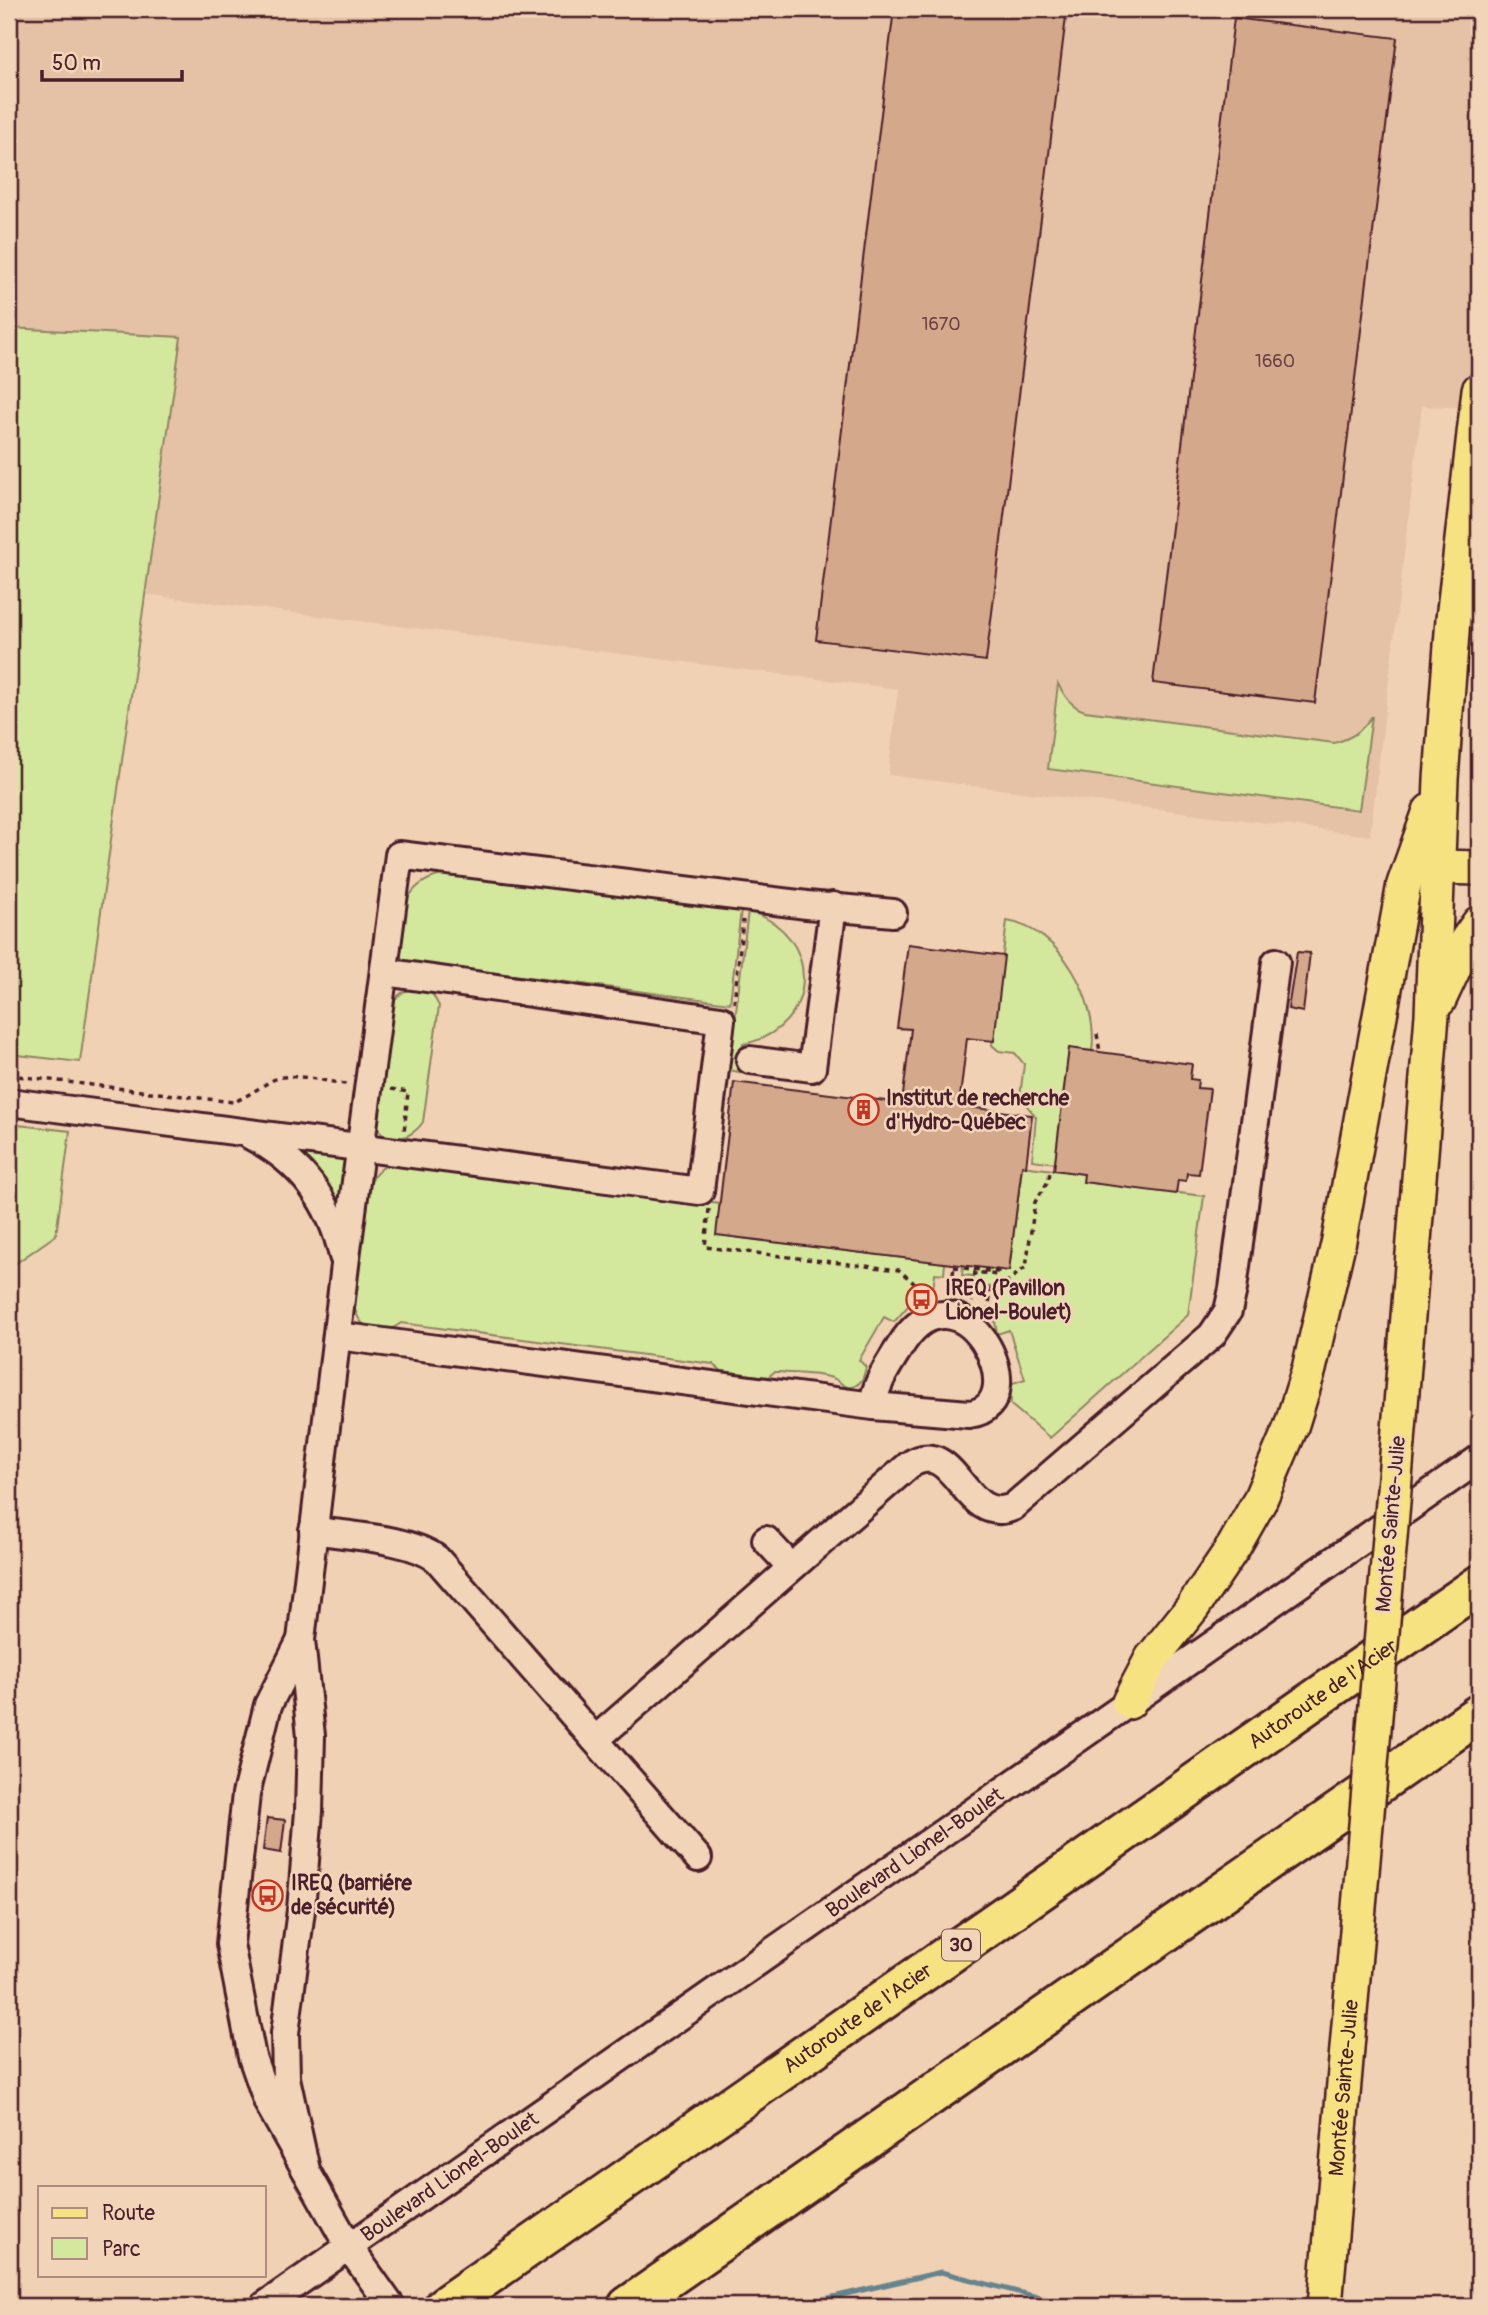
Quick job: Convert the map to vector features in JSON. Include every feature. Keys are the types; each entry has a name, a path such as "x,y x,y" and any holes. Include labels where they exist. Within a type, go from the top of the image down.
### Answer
{"highway":[{"name":"Autoroute de l'Acier","path":"444,2306 1479,1585"},
{"path":"628,2306 1479,1714"}],"main road":[{"path":"1479,390 1475,475 1453,619 1441,779 1438,867 1479,868"},
{"path":"1129,1702 1152,1658 1200,1598 1246,1525 1270,1479 1294,1417 1309,1370 1339,1240 1405,884 1441,779"},
{"name":"Montée Sainte-Julie","path":"1325,2306 1432,1015 1438,867"},
{"path":"1432,1015 1467,940 1479,923"}],"street":[{"path":"306,2170 290,2104 285,2056 290,1982 301,1910 310,1811 311,1736 301,1640 345,1265 399,855 893,913"},
{"path":"750,1060 812,1068 833,906"},
{"path":"595,1740 909,1465 919,1460 934,1460 944,1464 985,1508 996,1511 1013,1507 1219,1328 1228,1311 1233,1289 1276,962"},
{"path":"9,1102 700,1191 721,1020 384,972"},
{"path":"240,1131 275,1150 316,1189 333,1222 345,1265"},
{"path":"338,1336 873,1406 980,1413 994,1400 998,1390 998,1376 985,1341 971,1325 961,1319 934,1316 924,1321 906,1337 886,1370 877,1387 873,1406"},
{"name":"Boulevard Lionel-Boulet","path":"264,2306 1479,1459"},
{"path":"313,1530 408,1545 428,1552 437,1559 698,1858"},
{"path":"766,1540 791,1567"},
{"path":"301,1640 268,1706 246,1794 230,1944 252,2057 268,2103 349,2247 391,2306"}],"path":[{"path":"733,1008 745,909"},
{"path":"1097,1034 1100,1052"},
{"path":"9,1075 233,1102 244,1099 277,1078 355,1085"},
{"path":"381,1088 408,1092 404,1138"},
{"path":"988,1315 991,1289 999,1288 1026,1267 1035,1202 1049,1181 1050,1170"},
{"path":"710,1201 705,1247 899,1270 924,1292"},
{"path":"950,1295 954,1266 999,1272 998,1275 975,1272 972,1305"}],"shaded area":[{"path":"9,9 1479,9 1479,408 1422,406 1370,836 888,775 898,689 9,577"}],"green space":[{"path":"9,328 181,337 80,1062 9,1054"},
{"path":"1058,684 1072,704 1085,711 1334,743 1356,734 1372,716 1359,810 1048,769"},
{"path":"448,874 741,910 730,1003 404,961 399,954 401,926 412,892 432,878"},
{"path":"748,911 773,922 790,939 800,959 803,980 798,1001 787,1020 768,1035 743,1044 739,1072 729,1070"},
{"path":"1007,921 1026,927 1044,938 1059,952 1082,990 1093,1031 1092,1051 1069,1049 1055,1163 1032,1160 1036,1117 1020,1097 1024,1064 1015,1053 999,1051 992,1045"},
{"path":"417,988 432,993 439,1006 423,1122 413,1133 392,1139 386,1137 377,1125 391,1008 401,994"},
{"path":"9,1124 70,1131 56,1235 9,1268"},
{"path":"295,1152 342,1157 346,1165 340,1209"},
{"path":"389,1164 720,1203 717,1235 945,1263 944,1274 935,1273 933,1291 926,1289 921,1292 919,1300 908,1306 894,1322 884,1317 859,1360 866,1367 863,1378 852,1387 822,1376 774,1372 768,1377 722,1371 713,1364 401,1323 387,1332 380,1331 361,1322 354,1305 368,1190 376,1174"},
{"path":"1022,1166 1084,1174 1084,1182 1204,1196 1188,1315 1050,1438 1011,1405 1010,1384 1025,1379 1009,1330 997,1334 995,1321 1000,1296 993,1287 972,1286 973,1276 962,1275 963,1265 1009,1271"}],"building":[{"path":"894,9 1067,9 986,661 816,640"},
{"path":"1234,18 1397,38 1315,703 1153,683"},
{"name":"Institut de recherche d'Hydro-Québec","path":"908,944 1004,956 994,1041 967,1038 959,1106 1032,1115 1026,1167 1022,1166 1009,1271 716,1235 734,1082 902,1103 911,1029 897,1028"},
{"path":"1297,952 1310,953 1303,1012 1288,1009"},
{"path":"1069,1048 1192,1064 1190,1079 1198,1080 1197,1088 1210,1089 1199,1174 1187,1173 1186,1181 1178,1180 1176,1194 1083,1182 1084,1174 1054,1170"},
{"path":"267,1818 285,1820 281,1853 263,1850"}],"waterway":[{"path":"794,2306 941,2272 1072,2306"}],"place":[{"name":"Institut de recherche d'Hydro-Québec","path":"863,1110"},
{"name":"IREQ (Pavillon Lionel-Boulet)","path":"922,1300"},
{"name":"IREQ (barriére de sécurité)","path":"268,1895"}]}
